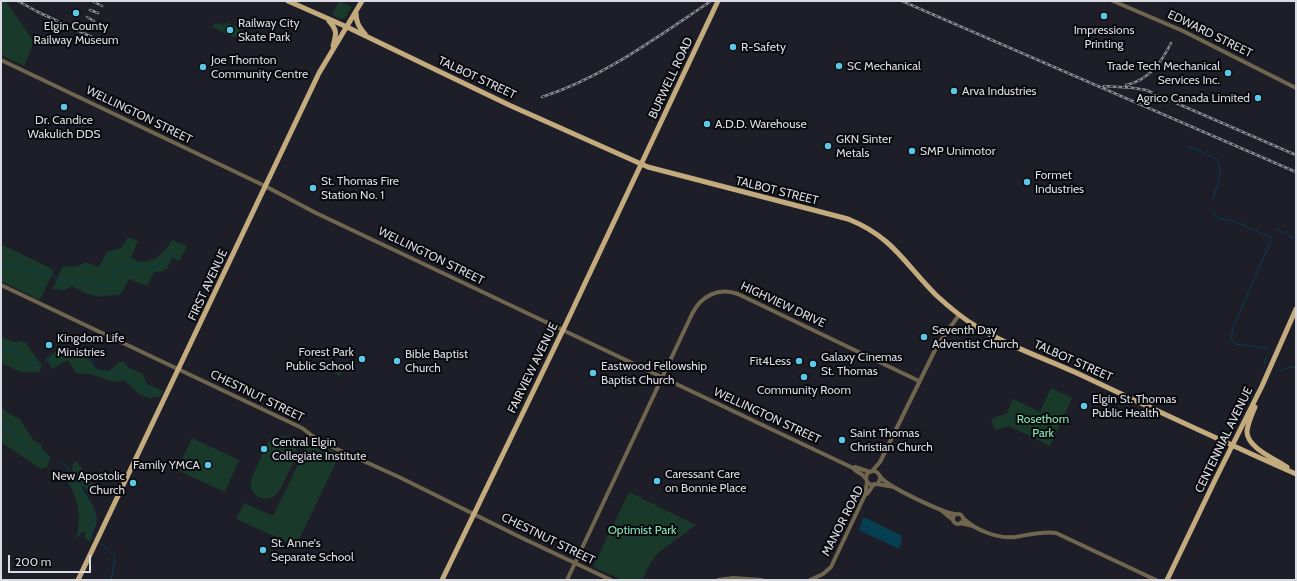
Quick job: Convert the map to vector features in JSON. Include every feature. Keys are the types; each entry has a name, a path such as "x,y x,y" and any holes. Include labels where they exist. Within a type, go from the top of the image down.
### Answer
{"main road":[{"name":"TALBOT STREET","path":"288,1 347,27 509,105 642,164 658,170 859,223 878,234 902,256 937,295 959,315 978,328 1232,446 1296,474"},
{"name":"FIRST AVENUE","path":"78,580 319,73 357,12 362,1"},
{"name":"BURWELL ROAD","path":"642,164 718,1"},
{"path":"357,12 356,20 360,28 369,38"},
{"path":"328,19 336,32 333,49"},
{"name":"FAIRVIEW AVENUE","path":"442,580 642,164"},
{"name":"CENTENNIAL AVENUE","path":"1167,580 1262,386 1296,309"},
{"path":"1262,386 1248,426 1247,433 1250,442 1254,447 1296,474"}],"street":[{"name":"EDWARD STREET","path":"1113,1 1183,32 1296,88"},
{"name":"WELLINGTON STREET","path":"1,60 853,468 854,470 863,474 867,480"},
{"name":"CHESTNUT STREET","path":"1,285 302,428 319,441 406,481 611,580"},
{"name":"HIGHVIEW DRIVE","path":"567,580 697,305 709,295 726,291 741,295 919,382"},
{"path":"866,495 867,475 880,462 937,346 959,315"},
{"path":"875,484 879,481 880,462"},
{"name":"WELLINGTON STREET","path":"853,468 855,467 871,471"},
{"path":"871,471 876,472 883,481 894,488 942,511 960,514 973,526"},
{"path":"867,480 870,484 894,488"},
{"name":"MANOR ROAD","path":"810,580 823,574 830,567 866,495 875,484"},
{"path":"942,511 956,524 960,523 973,526 1003,537 1015,537 1042,532 1056,534 1156,580"},
{"path":"953,520 955,514"},
{"path":"960,523 963,518"},
{"path":"718,580 733,578 762,580"}],"green space":[{"path":"1,1 6,1 34,42 24,66 1,55"},
{"path":"339,1 352,7 345,18 341,19 332,15"},
{"name":"Railway City Skate Park","path":"226,22 240,29 237,37 233,37 212,27 215,23 224,25"},
{"path":"128,237 138,241 131,257 137,261 143,262 154,259 160,255 172,240 187,246 179,261 172,258 165,270 154,272 147,286 129,279 121,294 106,296 90,295 72,286 65,290 52,289 63,266 75,267 85,262 99,267 107,252 121,248"},
{"path":"1,244 54,270 40,300 1,281"},
{"path":"1,336 13,342 21,341 26,343 42,366 39,372 21,372 1,363"},
{"path":"61,348 73,350 82,354 90,361 96,370 109,371 119,362 123,361 129,368 143,374 147,384 163,391 160,397 152,397 151,399 139,394 124,380 113,382 91,374 76,373 68,360 52,369 46,358"},
{"path":"339,363 345,365 340,376 334,373"},
{"name":"Rosethorn Park","path":"1051,388 1072,398 1050,446 1009,426 995,430 991,419 1007,413 1013,399 1040,412"},
{"path":"1,405 6,412 20,419 33,440 41,444 42,448 51,458 47,467 41,469 1,442"},
{"path":"276,436 291,439 296,447 296,452 282,487 276,494 267,499 257,496 252,491 251,480 266,445"},
{"name":"Family YMCA","path":"192,438 239,460 225,492 177,470"},
{"path":"310,440 340,454 296,546 236,519 244,503 273,516"},
{"path":"76,461 86,473 84,475 85,479 95,485 92,493 90,494 80,483 96,511 97,523 90,542 85,538 85,532 82,532 76,540 79,524 78,508 74,493 66,479 74,475 72,469 73,464"},
{"name":"Optimist Park","path":"629,492 696,525 659,552 651,562 642,580 623,580 593,567"}],"water":[{"path":"863,518 866,518 902,536 900,547 897,548 859,530"}],"waterway":[{"path":"1188,147 1201,151 1219,162 1220,175 1213,200"},
{"path":"1213,211 1217,218 1234,221 1272,238 1233,328 1231,339 1236,344 1265,348 1269,351"},
{"path":"1276,229 1296,239"},
{"path":"1,265 50,274 61,281 83,280 105,287 110,285 115,270 123,267 153,268 160,265 172,249"},
{"path":"1,349 10,352 11,350 15,350 27,362 34,364 39,363"},
{"path":"45,362 66,355 86,357 90,359 95,368 100,371 119,373 160,397"},
{"path":"1264,365 1266,357"},
{"path":"1280,371 1290,367 1296,368"},
{"path":"1,420 24,446 33,453 36,452 47,457"},
{"path":"63,462 81,487 82,494 87,498 88,504 91,508 93,525 90,531 93,538"},
{"path":"101,544 115,557 111,580"}],"railway":[{"path":"18,1 94,38"},
{"path":"542,97 587,79 630,55 711,1"},
{"path":"902,1 1296,172"},
{"path":"94,2 102,6"},
{"path":"90,10 98,13"},
{"path":"87,17 94,21"},
{"path":"1126,85 1134,83 1148,75 1158,64 1171,43"},
{"path":"1104,86 1146,90 1296,155"}],"place":[{"name":"Elgin County Railway Museum","path":"76,13"},
{"name":"Impressions Printing","path":"1104,16"},
{"name":"Railway City Skate Park","path":"230,30"},
{"name":"R-Safety","path":"733,47"},
{"name":"SC Mechanical","path":"839,66"},
{"name":"Joe Thornton Community Centre","path":"203,67"},
{"name":"Trade Tech Mechanical Services Inc.","path":"1228,73"},
{"name":"Arva Industries","path":"954,91"},
{"name":"Agrico Canada Limited","path":"1258,98"},
{"name":"Dr. Candice Wakulich DDS","path":"64,107"},
{"name":"A.D.D. Warehouse","path":"707,124"},
{"name":"GKN Sinter Metals","path":"828,146"},
{"name":"SMP Unimotor","path":"912,151"},
{"name":"Formet Industries","path":"1027,182"},
{"name":"St. Thomas Fire Station No. 1","path":"313,188"},
{"name":"Seventh Day Adventist Church","path":"924,337"},
{"name":"Kingdom Life Ministries","path":"49,345"},
{"name":"Forest Park Public School","path":"362,359"},
{"name":"Bible Baptist Church","path":"397,361"},
{"name":"Fit4Less","path":"799,361"},
{"name":"Galaxy Cinemas St. Thomas","path":"813,364"},
{"name":"Eastwood Fellowship Baptist Church","path":"593,373"},
{"name":"Community Room","path":"804,377"},
{"name":"Elgin St. Thomas Public Health","path":"1084,406"},
{"name":"Saint Thomas Christian Church","path":"842,440"},
{"name":"Central Elgin Collegiate Institute","path":"264,449"},
{"name":"Family YMCA","path":"208,465"},
{"name":"Caressant Care on Bonnie Place","path":"657,481"},
{"name":"New Apostolic Church","path":"133,483"},
{"name":"St. Anne's Separate School","path":"263,550"}]}
